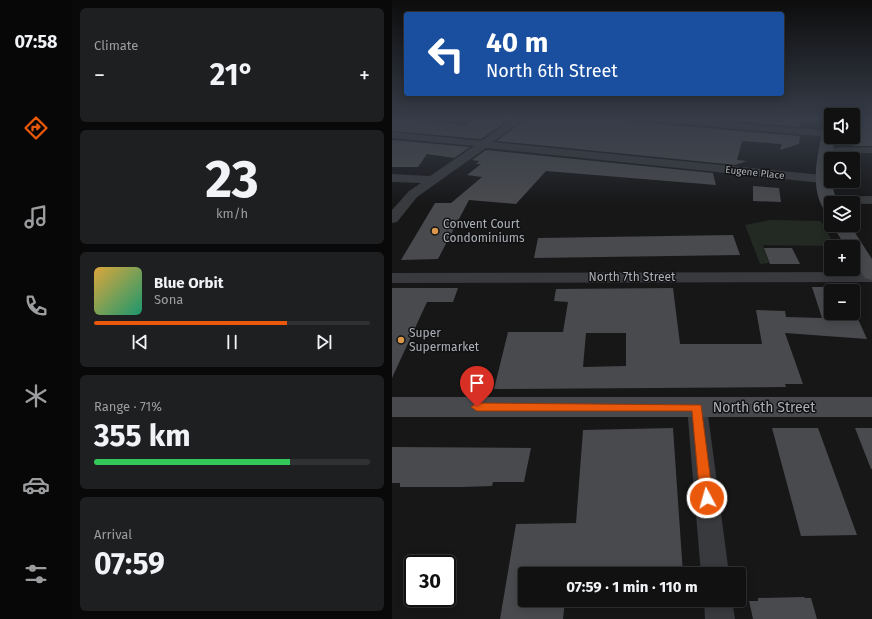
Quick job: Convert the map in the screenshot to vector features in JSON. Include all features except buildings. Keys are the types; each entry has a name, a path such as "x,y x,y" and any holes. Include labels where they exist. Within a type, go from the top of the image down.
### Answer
{"main road":[{"path":"827,147 822,179 827,196"},
{"path":"845,232 872,275"},
{"name":"North 6th Street","path":"392,407 872,407"}],"street":[{"path":"392,219 407,199 481,147"},
{"name":"Eugene Place","path":"503,147 822,179"},
{"path":"826,151 872,150"},
{"path":"392,178 434,180"},
{"path":"860,201 872,200"},
{"name":"North 7th Street","path":"392,278 872,275"},
{"path":"697,407 714,567"},
{"path":"719,607 720,619"}],"shaded area":[{"path":"770,220 821,221 824,226 824,232 827,232 832,240 824,240 824,246 763,245 769,263 760,264 745,225"}],"place":[{"name":"Convent Court Condominiums","path":"435,231"},
{"name":"Super Supermarket","path":"401,340"}],"route":[{"path":"477,407 697,407 707,498"}]}
